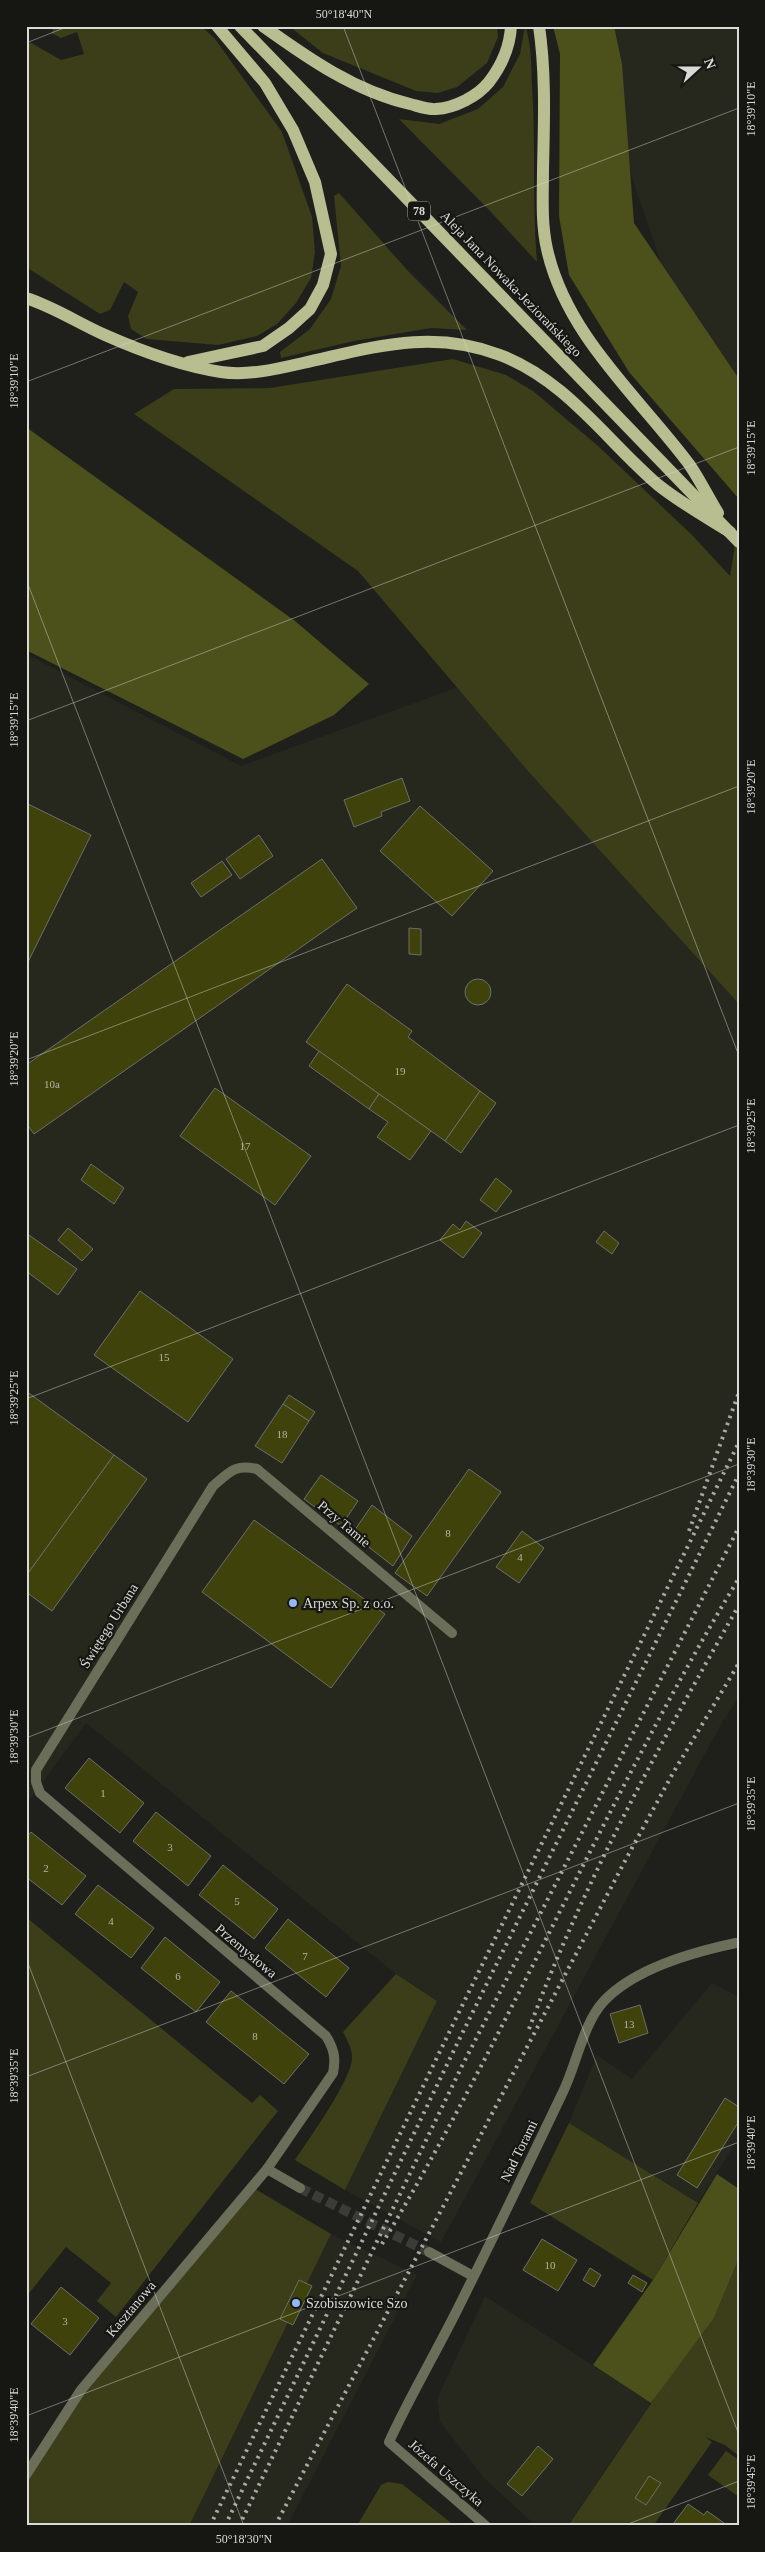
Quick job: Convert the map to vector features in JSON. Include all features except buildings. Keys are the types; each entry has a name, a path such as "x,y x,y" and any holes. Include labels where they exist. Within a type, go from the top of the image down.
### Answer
{"main road":[{"path":"183,363 263,346 289,328 310,310 323,285 331,254 315,182 293,130 265,83 217,26"},
{"name":"Aleja Jana Nowaka-Jeziorańskiego","path":"240,26 739,542"},
{"path":"263,26 339,77 384,98 436,110 468,100 484,88 499,70 507,52 511,26"},
{"path":"539,26 544,58 544,214 546,248 559,287 579,324 620,382 689,465 730,532"},
{"path":"26,291 32,300 105,335 145,351 183,363 222,372 270,370 394,343 433,340 473,346 500,355 529,369 552,385 578,406 658,485 730,532"}],"street":[{"name":"Przy Tamie","path":"212,1486 232,1470 242,1466 257,1469 452,1632"},
{"name":"Świętego Urbana","path":"36,1782 36,1770 212,1486"},
{"name":"Przemysłowa","path":"36,1782 40,1793 326,2036 333,2048 335,2060 333,2073 267,2169"},
{"name":"Nad Torami","path":"389,2442 570,2078 590,2024 603,2002 634,1976 708,1949 738,1942"},
{"path":"267,2169 300,2188"},
{"name":"Kasztanowa","path":"26,2475 81,2390 267,2169"},
{"path":"429,2252 473,2276"},
{"name":"Józefa Uszczyka","path":"389,2442 486,2526"}],"shaded area":[{"path":"598,26 739,26 739,494 614,124"},
{"path":"728,589 739,600 739,1697 720,1726 441,2242 345,2190 437,2001 396,1974 86,1723 26,1805 26,654 241,766"},
{"path":"712,1983 739,1997 739,2137 698,2203 569,2123 597,2055 632,2079"},
{"path":"331,2234 417,2275 287,2526 189,2526"},
{"path":"485,2296 651,2403 568,2526 536,2526 484,2478 440,2422 437,2399"}],"green space":[{"path":"55,26 201,26 215,39 282,132 312,217 315,252 311,278 296,303 277,324 257,336 218,345 147,339 131,329 128,316 138,292 124,282 110,310 100,314 26,267 26,40 61,60 84,54 77,32 61,38 51,33"},
{"path":"289,26 497,26 498,37 487,63 457,87 438,93 416,91 323,53"},
{"path":"525,26 529,41 531,64 537,262 490,211 399,119 439,124 478,109 503,87 520,54"},
{"path":"553,26 614,26 622,64 634,223 739,379 739,499 629,372 569,275 559,216 560,54"},
{"path":"339,193 408,271 467,330 431,328 354,341 281,358 280,352 310,329 331,299 341,266 334,196"},
{"path":"453,359 506,375 533,391 598,446 692,535 730,576 739,520 739,1004 528,771 358,571 134,414 174,389 270,388"},
{"path":"26,427 295,621 369,684 334,715 243,759 26,650"},
{"path":"26,1917 252,2103 260,2095 278,2111 116,2317 97,2301 111,2283 66,2247 26,2297"},
{"path":"396,1974 437,2001 345,2190 295,2160 338,2094 350,2067 351,2050 343,2032"},
{"path":"569,2123 698,2203 653,2280 530,2203"},
{"path":"717,2174 739,2189 739,2258 714,2318 651,2403 593,2365 653,2280"},
{"path":"252,2187 331,2234 189,2526 31,2526 26,2523 26,2475 81,2390"},
{"path":"739,2258 739,2456 725,2445 705,2437 712,2442 653,2526 568,2526 665,2383 714,2318"},
{"path":"726,2451 739,2460 739,2497 708,2475"},
{"path":"388,2482 402,2484 455,2526 357,2526 381,2485"}],"tunnel":[{"path":"300,2188 429,2252"}],"railway":[{"path":"689,1531 739,1392"},
{"path":"210,2526 458,2014 739,1442"},
{"path":"225,2526 456,2046 739,1474"},
{"path":"239,2526 462,2066 739,1527"},
{"path":"382,2244 474,2079 646,1743 691,1660 739,1578"},
{"path":"529,2029 574,1920 625,1813 739,1605"},
{"path":"275,2526 626,1859 673,1773 739,1663"}],"place":[{"name":"Arpex Sp. z o.o.","path":"293,1603"},
{"name":"Szobiszowice Szo","path":"296,2303"}]}
